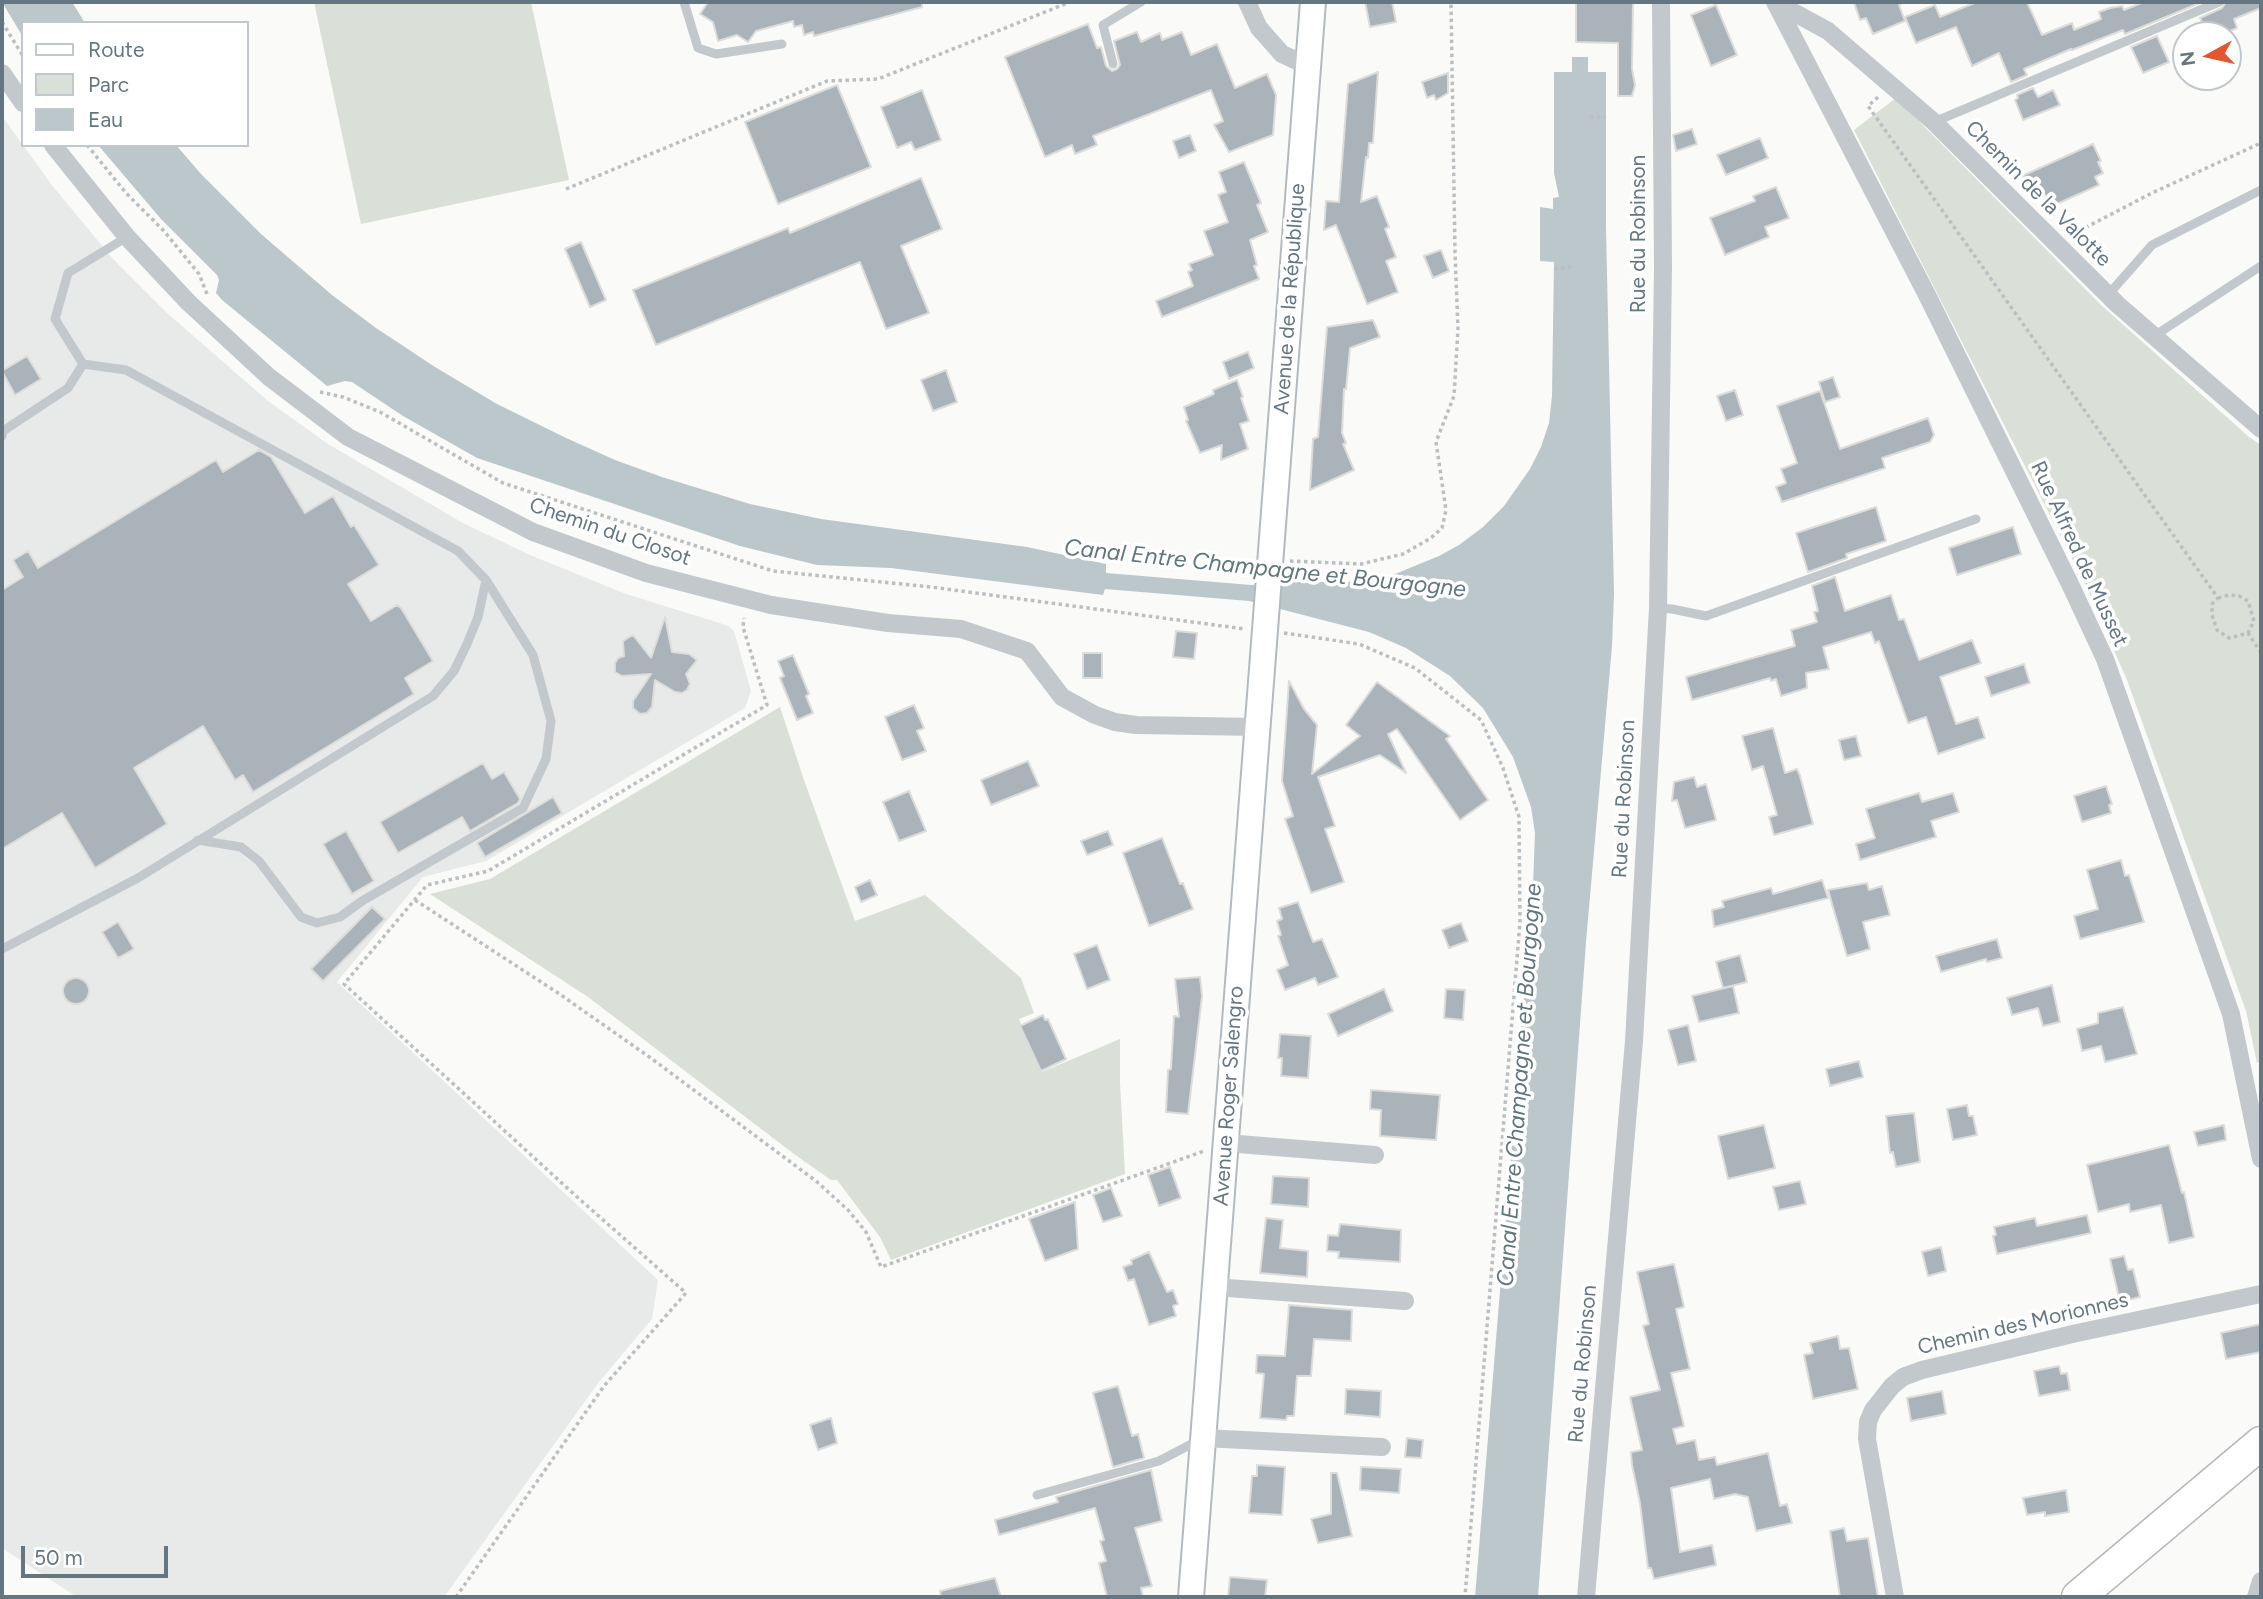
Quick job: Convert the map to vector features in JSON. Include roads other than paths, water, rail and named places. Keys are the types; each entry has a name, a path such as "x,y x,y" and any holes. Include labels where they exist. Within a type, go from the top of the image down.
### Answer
{"highway":[{"path":"2078,1597 2261,1443"},
{"path":"2108,1597 2261,1465"}],"main road":[{"name":"Avenue de la République","path":"1268,596 1313,2"},
{"name":"Avenue Roger Salengro","path":"1191,1597 1268,596"}],"street":[{"path":"1247,2 1259,28 1282,54 1308,66"},
{"name":"Rue du Robinson","path":"1586,1597 1634,1041 1658,608 1663,267 1661,2"},
{"name":"Chemin de la Valotte","path":"1775,2 1828,31 1934,122 2108,295 2261,429"},
{"name":"Rue Alfred de Musset","path":"1775,2 1926,293 2105,659 2231,1014 2261,1158"},
{"path":"2,73 21,100"},
{"name":"Chemin du Closot","path":"55,147 127,237 188,302 269,377 348,437 533,532 646,573 771,605 888,623 961,629 1027,652 1062,697 1095,715 1115,722 1136,725 1258,727"},
{"path":"1226,1143 1375,1155"},
{"path":"1214,1287 1405,1301"},
{"name":"Chemin des Morionnes","path":"1895,1597 1867,1439 1868,1422 1873,1410 1892,1386 1903,1377 1922,1370 2077,1333 2261,1294"},
{"path":"1203,1438 1382,1447"},
{"path":"2256,1597 2261,1581"}],"lane":[{"path":"684,2 698,48 716,54 782,44"},
{"path":"1113,64 1103,25 1141,2"},
{"path":"1934,122 2219,2"},
{"path":"2108,295 2152,245 2261,190"},
{"path":"83,364 55,319 68,273 127,237"},
{"path":"2154,336 2261,266"},
{"path":"2,431 68,388 83,364"},
{"path":"83,364 126,370 458,551 486,580 533,654 551,721 546,759 523,808 362,901 340,917 317,923 301,917 259,861 241,847 198,840"},
{"path":"1658,608 1706,616 1976,519"},
{"path":"2,949 138,878 433,695 454,671 467,644 478,617 486,580"},
{"path":"1037,1495 1159,1461 1203,1438"}],"water":[{"path":"2,2 72,2 84,21 21,21 21,34"},
{"name":"Canal Entre Champagne et Bourgogne","path":"1572,57 1588,57 1588,72 1606,72 1606,227 1614,594 1612,646 1586,942 1538,1597 1475,1597 1533,886 1535,833 1531,807 1513,757 1483,708 1450,676 1406,648 1369,632 1249,601 1105,589 1103,595 891,568 817,565 740,546 477,458 403,416 352,382 327,386 222,300 216,293 219,280 217,275 161,219 100,147 178,147 261,234 332,295 376,328 497,404 615,460 662,477 750,504 821,519 1027,547 1106,564 1106,573 1251,585 1368,581 1395,574 1439,556 1483,527 1504,506 1530,469 1541,447 1549,423 1552,396 1554,262 1540,261 1540,207 1553,209 1553,198 1559,197 1554,173 1554,72 1572,72"}]}
